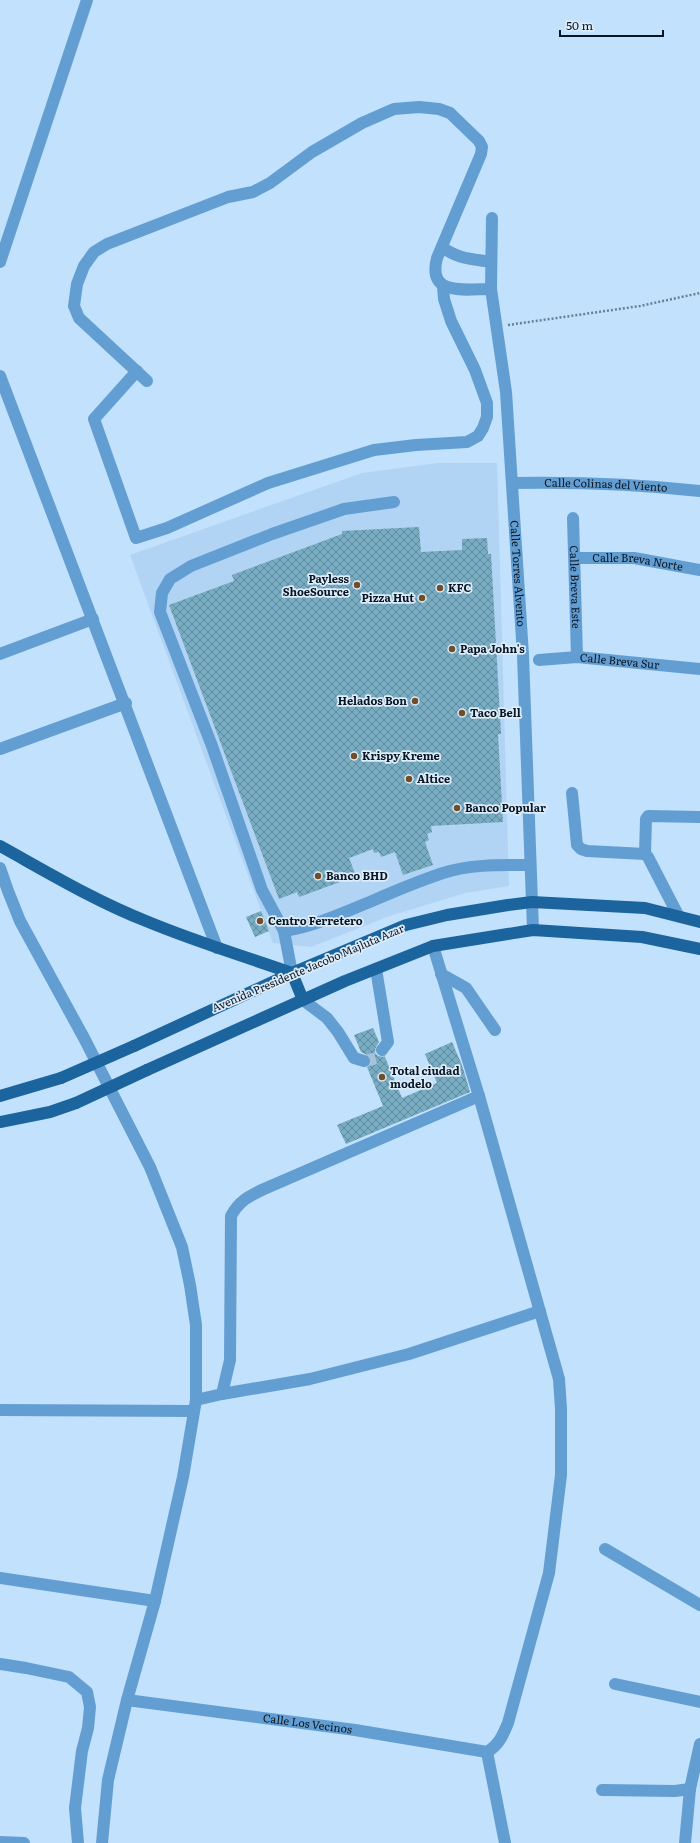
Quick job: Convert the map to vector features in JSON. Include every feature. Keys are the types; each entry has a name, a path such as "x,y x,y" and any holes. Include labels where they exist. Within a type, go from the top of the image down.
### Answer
{"main road":[{"path":"0,846 110,905 145,921 217,948 292,973 303,1000"},
{"name":"Avenida Presidente Jacobo Majluta Azar","path":"0,1096 61,1078 292,973 406,925 447,915 508,904 532,902 645,908 678,915 700,922"},
{"path":"0,1122 50,1112 76,1103 303,1000 433,946 533,930 642,937 700,949"}],"street":[{"path":"0,262 87,0"},
{"path":"147,381 79,318 74,306 77,284 84,266 94,252 107,244 221,200 253,192 270,183 312,152 362,123 394,109 419,107 450,113 479,141 482,147 482,154 442,247 434,270 437,280 444,286 452,289 491,289"},
{"name":"Calle Torres Alvento","path":"492,218 491,289 506,392 523,655 533,930"},
{"path":"442,247 450,254 460,257 492,262"},
{"path":"137,371 94,418 136,538 167,528 268,483 374,450 416,445 467,442 478,436 487,417 487,403 475,370 451,321 444,299 444,286"},
{"path":"0,376 126,703 217,948"},
{"name":"Calle Colinas del Viento","path":"512,483 569,482 649,485 700,491"},
{"path":"292,973 284,931 262,890 212,746 160,612 162,592 170,579 191,566 272,534 344,509 394,502"},
{"name":"Calle Breva Este","path":"573,518 577,657"},
{"name":"Calle Breva Norte","path":"574,558 634,558 700,570"},
{"path":"0,654 93,619"},
{"name":"Calle Breva Sur","path":"539,660 577,657 700,669"},
{"path":"0,749 126,703"},
{"path":"572,793 577,845 581,849 587,851 645,854"},
{"path":"678,915 648,857 645,854 646,819 648,816 700,816"},
{"path":"284,931 322,923 444,872 497,865 530,865"},
{"path":"0,868 20,921 84,1038 150,1167 182,1248 190,1285 196,1325 195,1406 183,1477 155,1601 127,1700 108,1780 102,1843"},
{"path":"433,946 479,1096 559,1379 561,1409 561,1475 547,1580 508,1723 502,1738 495,1747 487,1752 505,1843"},
{"path":"376,969 388,1042 382,1050"},
{"path":"442,974 466,988 495,1030"},
{"path":"303,1000 328,1018 354,1058 364,1061"},
{"path":"222,1394 230,1360 231,1216 236,1207 244,1198 264,1188 479,1096"},
{"path":"0,1410 195,1406 222,1394 310,1379 409,1354 540,1311"},
{"path":"605,1549 700,1605"},
{"path":"0,1578 155,1601"},
{"path":"0,1664 69,1677 87,1692 90,1707 88,1728 82,1751 75,1808 78,1843"},
{"path":"615,1684 700,1702"},
{"name":"Calle Los Vecinos","path":"127,1700 355,1730 487,1752"},
{"path":"686,1843 690,1789 700,1744"},
{"path":"602,1790 675,1791 690,1789"},
{"path":"0,1842 24,1843"}],"path":[{"path":"497,327 640,306 700,294"}],"shaded area":[{"path":"438,463 497,463 509,886 465,893 387,917 311,947 273,943 130,555 362,473"}],"building":[{"path":"419,527 421,552 462,550 462,539 487,538 488,554 491,554 501,734 498,734 503,822 431,826 432,832 427,834 429,840 425,842 433,865 403,875 395,852 381,857 379,852 374,853 373,849 349,858 356,876 299,897 297,892 279,899 169,605 234,581 232,575 342,534 342,531"},
{"path":"261,911 269,931 255,937 246,917"},
{"path":"373,1028 379,1042 375,1049 375,1053 378,1056 385,1057 402,1098 437,1083 425,1054 452,1042 462,1065 470,1092 346,1144 337,1125 383,1106 367,1067 371,1064 371,1059 369,1056 361,1052 354,1035"}],"tunnel":[{"path":"364,1061 377,1058 382,1050"}],"place":[{"name":"Payless ShoeSource","path":"357,585"},
{"name":"KFC","path":"440,588"},
{"name":"Pizza Hut","path":"422,598"},
{"name":"Papa John's","path":"452,649"},
{"name":"Helados Bon","path":"415,701"},
{"name":"Taco Bell","path":"462,713"},
{"name":"Krispy Kreme","path":"354,756"},
{"name":"Altice","path":"409,779"},
{"name":"Banco Popular","path":"457,808"},
{"name":"Banco BHD","path":"318,876"},
{"name":"Centro Ferretero","path":"260,921"},
{"name":"Total ciudad modelo","path":"382,1077"}]}
